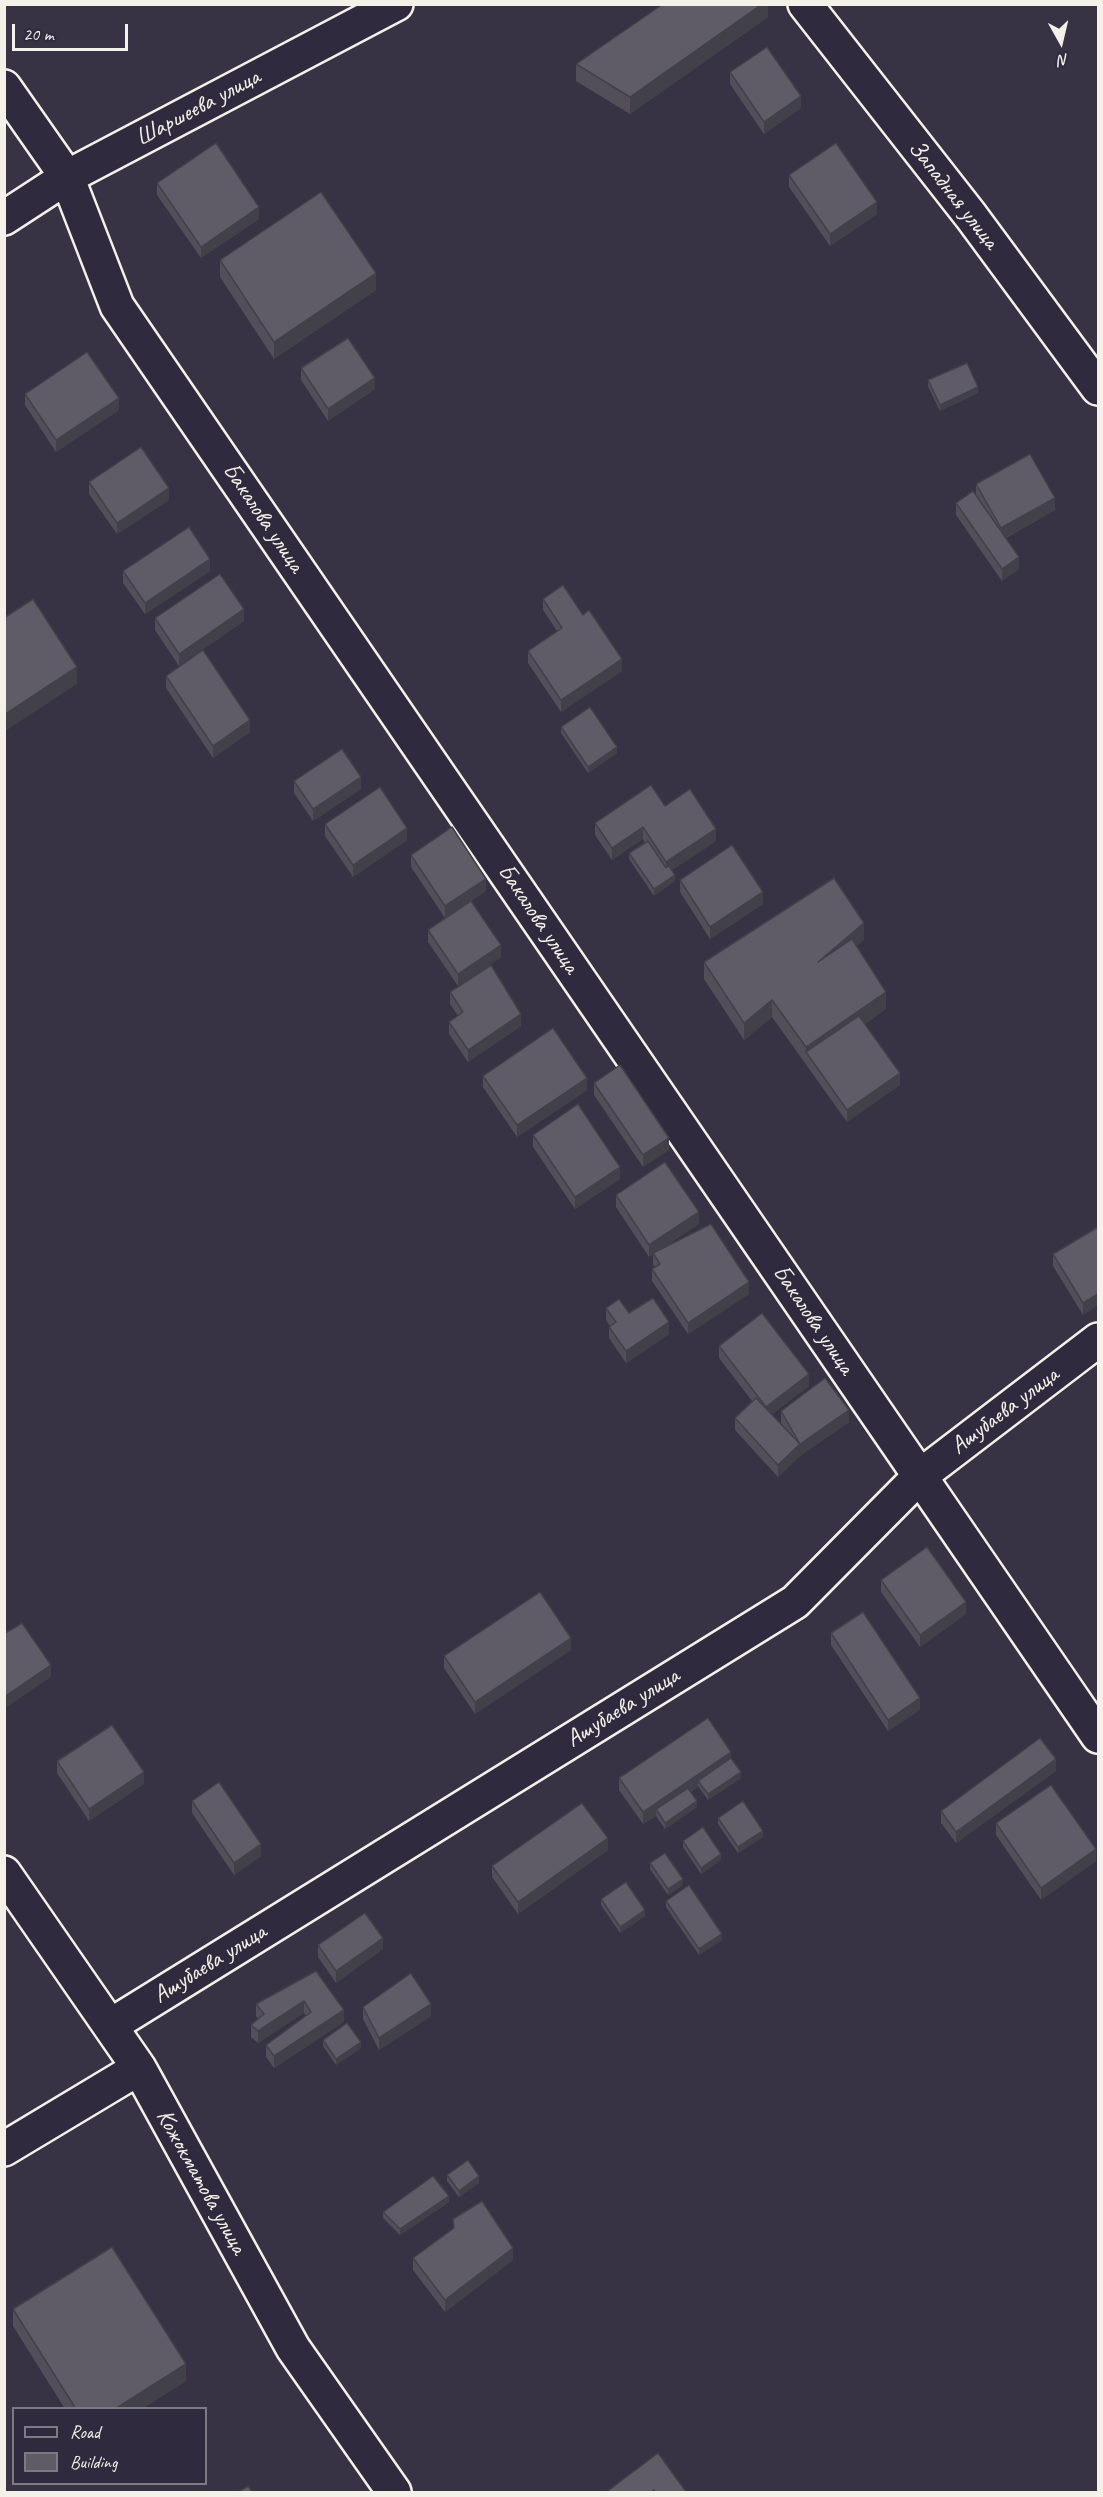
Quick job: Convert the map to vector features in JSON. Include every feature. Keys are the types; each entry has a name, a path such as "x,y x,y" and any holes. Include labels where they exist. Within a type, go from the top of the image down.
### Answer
{"street":[{"name":"Шаршеева улица","path":"4,218 67,177 396,4"},
{"name":"Западная улица","path":"805,4 971,216 1098,388"},
{"name":"Бакалова улица","path":"4,87 67,177 117,306 1098,1736"},
{"name":"Ашубаева улица","path":"110,2026 795,1602 920,1476 1098,1340"},
{"name":"Кожокматова улица","path":"4,1873 139,2068 293,2348 394,2493"},
{"path":"4,2149 139,2068"}],"building":[{"path":"663,4 762,4 630,97 576,64"},
{"path":"767,47 801,96 764,122 730,72"},
{"path":"216,143 259,207 201,247 157,183"},
{"path":"836,143 877,202 830,234 789,175"},
{"path":"321,192 376,273 274,342 220,260"},
{"path":"348,338 375,378 328,409 301,368"},
{"path":"87,352 119,398 56,440 25,394"},
{"path":"967,363 978,387 940,405 928,380"},
{"path":"141,447 169,488 117,523 89,482"},
{"path":"1030,454 1055,498 1001,528 976,484"},
{"path":"973,491 1019,557 1002,569 956,503"},
{"path":"189,527 210,559 145,603 123,571"},
{"path":"220,574 244,609 179,654 155,618"},
{"path":"563,585 583,615 589,610 622,659 561,700 528,651 562,628 543,599"},
{"path":"33,599 77,667 4,715 4,618"},
{"path":"203,650 250,720 213,746 166,676"},
{"path":"590,707 617,747 588,767 561,727"},
{"path":"342,749 361,777 313,809 294,781"},
{"path":"651,785 665,806 690,789 716,829 666,862 643,827 612,848 595,823"},
{"path":"380,787 407,828 353,865 325,824"},
{"path":"452,827 486,879 445,906 411,855"},
{"path":"648,841 666,868 669,866 675,875 654,889 629,853"},
{"path":"732,845 763,892 710,927 680,880"},
{"path":"834,878 864,923 818,962 852,939 886,992 806,1047 772,1000 744,1023 704,962"},
{"path":"471,901 501,945 458,974 428,930"},
{"path":"491,965 521,1014 468,1050 449,1022 463,1012 450,992"},
{"path":"859,1016 900,1073 847,1110 806,1052"},
{"path":"553,1028 587,1078 517,1125 483,1076"},
{"path":"620,1065 669,1138 643,1155 594,1083"},
{"path":"578,1104 620,1167 575,1197 533,1135"},
{"path":"665,1162 699,1212 649,1245 616,1195"},
{"path":"711,1224 749,1282 688,1323 652,1269 660,1264 653,1253"},
{"path":"1098,1227 1098,1294 1083,1303 1053,1254"},
{"path":"653,1298 669,1322 626,1351 609,1327 616,1322 606,1308 619,1299 629,1313"},
{"path":"762,1313 809,1374 766,1407 719,1346"},
{"path":"825,1378 849,1410 800,1444 781,1411"},
{"path":"756,1398 800,1444 778,1465 735,1418"},
{"path":"927,1547 966,1602 920,1635 881,1580"},
{"path":"540,1592 571,1638 475,1702 444,1656"},
{"path":"863,1612 920,1698 888,1720 831,1633"},
{"path":"22,1623 51,1665 4,1697 4,1634"},
{"path":"708,1718 731,1752 643,1812 619,1778"},
{"path":"112,1725 144,1772 89,1809 57,1761"},
{"path":"1040,1738 1056,1759 956,1832 941,1811"},
{"path":"731,1758 741,1772 708,1794 698,1781"},
{"path":"219,1782 261,1844 234,1863 192,1801"},
{"path":"1051,1785 1096,1849 1041,1888 996,1823"},
{"path":"688,1788 697,1801 665,1823 656,1809"},
{"path":"743,1801 763,1831 738,1847 718,1818"},
{"path":"582,1803 608,1838 518,1902 492,1866"},
{"path":"703,1827 721,1854 701,1868 683,1841"},
{"path":"665,1853 683,1879 668,1889 650,1863"},
{"path":"626,1882 645,1910 620,1927 601,1899"},
{"path":"689,1885 722,1934 699,1949 666,1901"},
{"path":"365,1913 383,1938 336,1971 318,1945"},
{"path":"316,1971 344,2010 274,2056 266,2045 311,2012 304,2001 258,2031 251,2025 264,2014 256,2004"},
{"path":"411,1973 431,2004 379,2038 363,2007"},
{"path":"347,2023 361,2042 336,2059 323,2040"},
{"path":"468,2160 479,2176 459,2191 447,2175"},
{"path":"433,2176 449,2196 400,2229 383,2212"},
{"path":"482,2201 513,2248 445,2300 413,2258 454,2228 453,2219"},
{"path":"112,2247 186,2364 118,2407 75,2407 13,2309"},
{"path":"658,2453 687,2493 655,2493 654,2490 651,2493 605,2493"},
{"path":"248,2486 253,2493 237,2493"}]}
